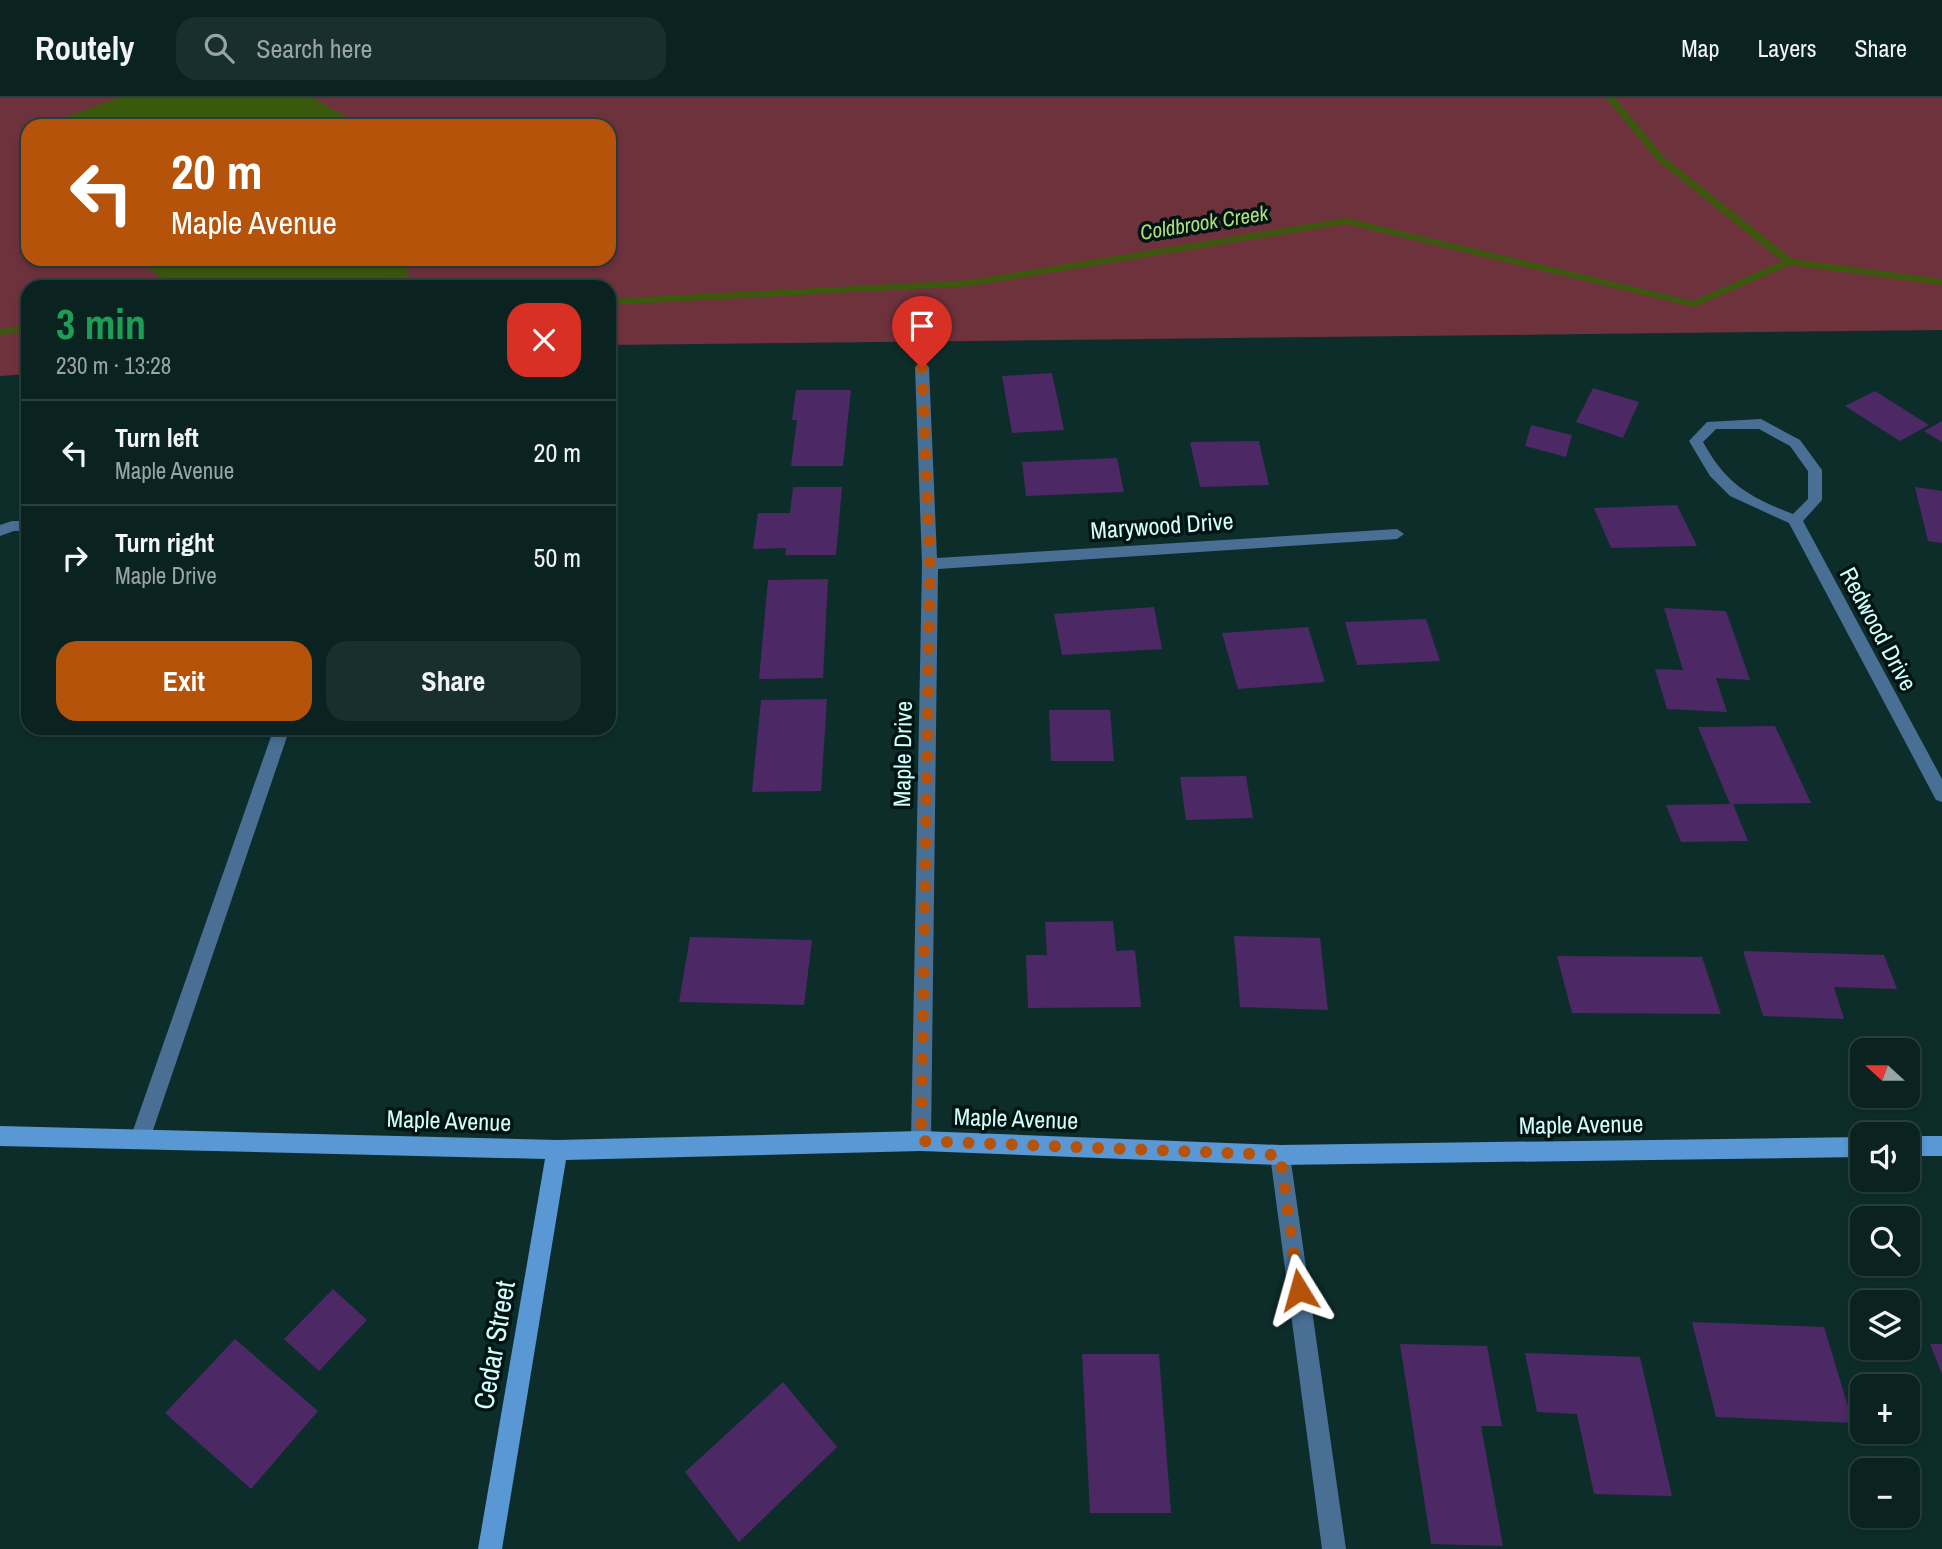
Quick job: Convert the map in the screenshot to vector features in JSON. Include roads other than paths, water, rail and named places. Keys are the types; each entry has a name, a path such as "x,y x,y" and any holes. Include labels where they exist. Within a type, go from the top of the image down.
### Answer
{"main road":[{"name":"Maple Avenue","path":"0,1136 556,1150 921,1141 1280,1155 1850,1147"},
{"path":"1920,1146 1942,1146"},
{"name":"Cedar Street","path":"490,1549 556,1150"}],"street":[{"name":"Maple Drive","path":"921,1141 930,564 922,368"},
{"path":"1761,424 1795,443 1815,470 1815,500 1794,520 1726,488 1708,467 1696,441 1712,425 1761,424"},
{"name":"Redwood Drive","path":"1794,520 1942,796"},
{"path":"0,531 21,526"},
{"name":"Marywood Drive","path":"930,564 1397,534"},
{"path":"139,1139 280,735"},
{"path":"1280,1155 1334,1549"}],"waterway":[{"name":"Coldbrook Creek","path":"1610,98 1661,159 1789,262"},
{"name":"Coldbrook Creek","path":"616,302 971,283 1346,221 1694,304 1789,262"},
{"name":"Coldbrook Creek","path":"1789,262 1942,282"},
{"name":"Coldbrook Creek","path":"0,332 21,329"}]}
